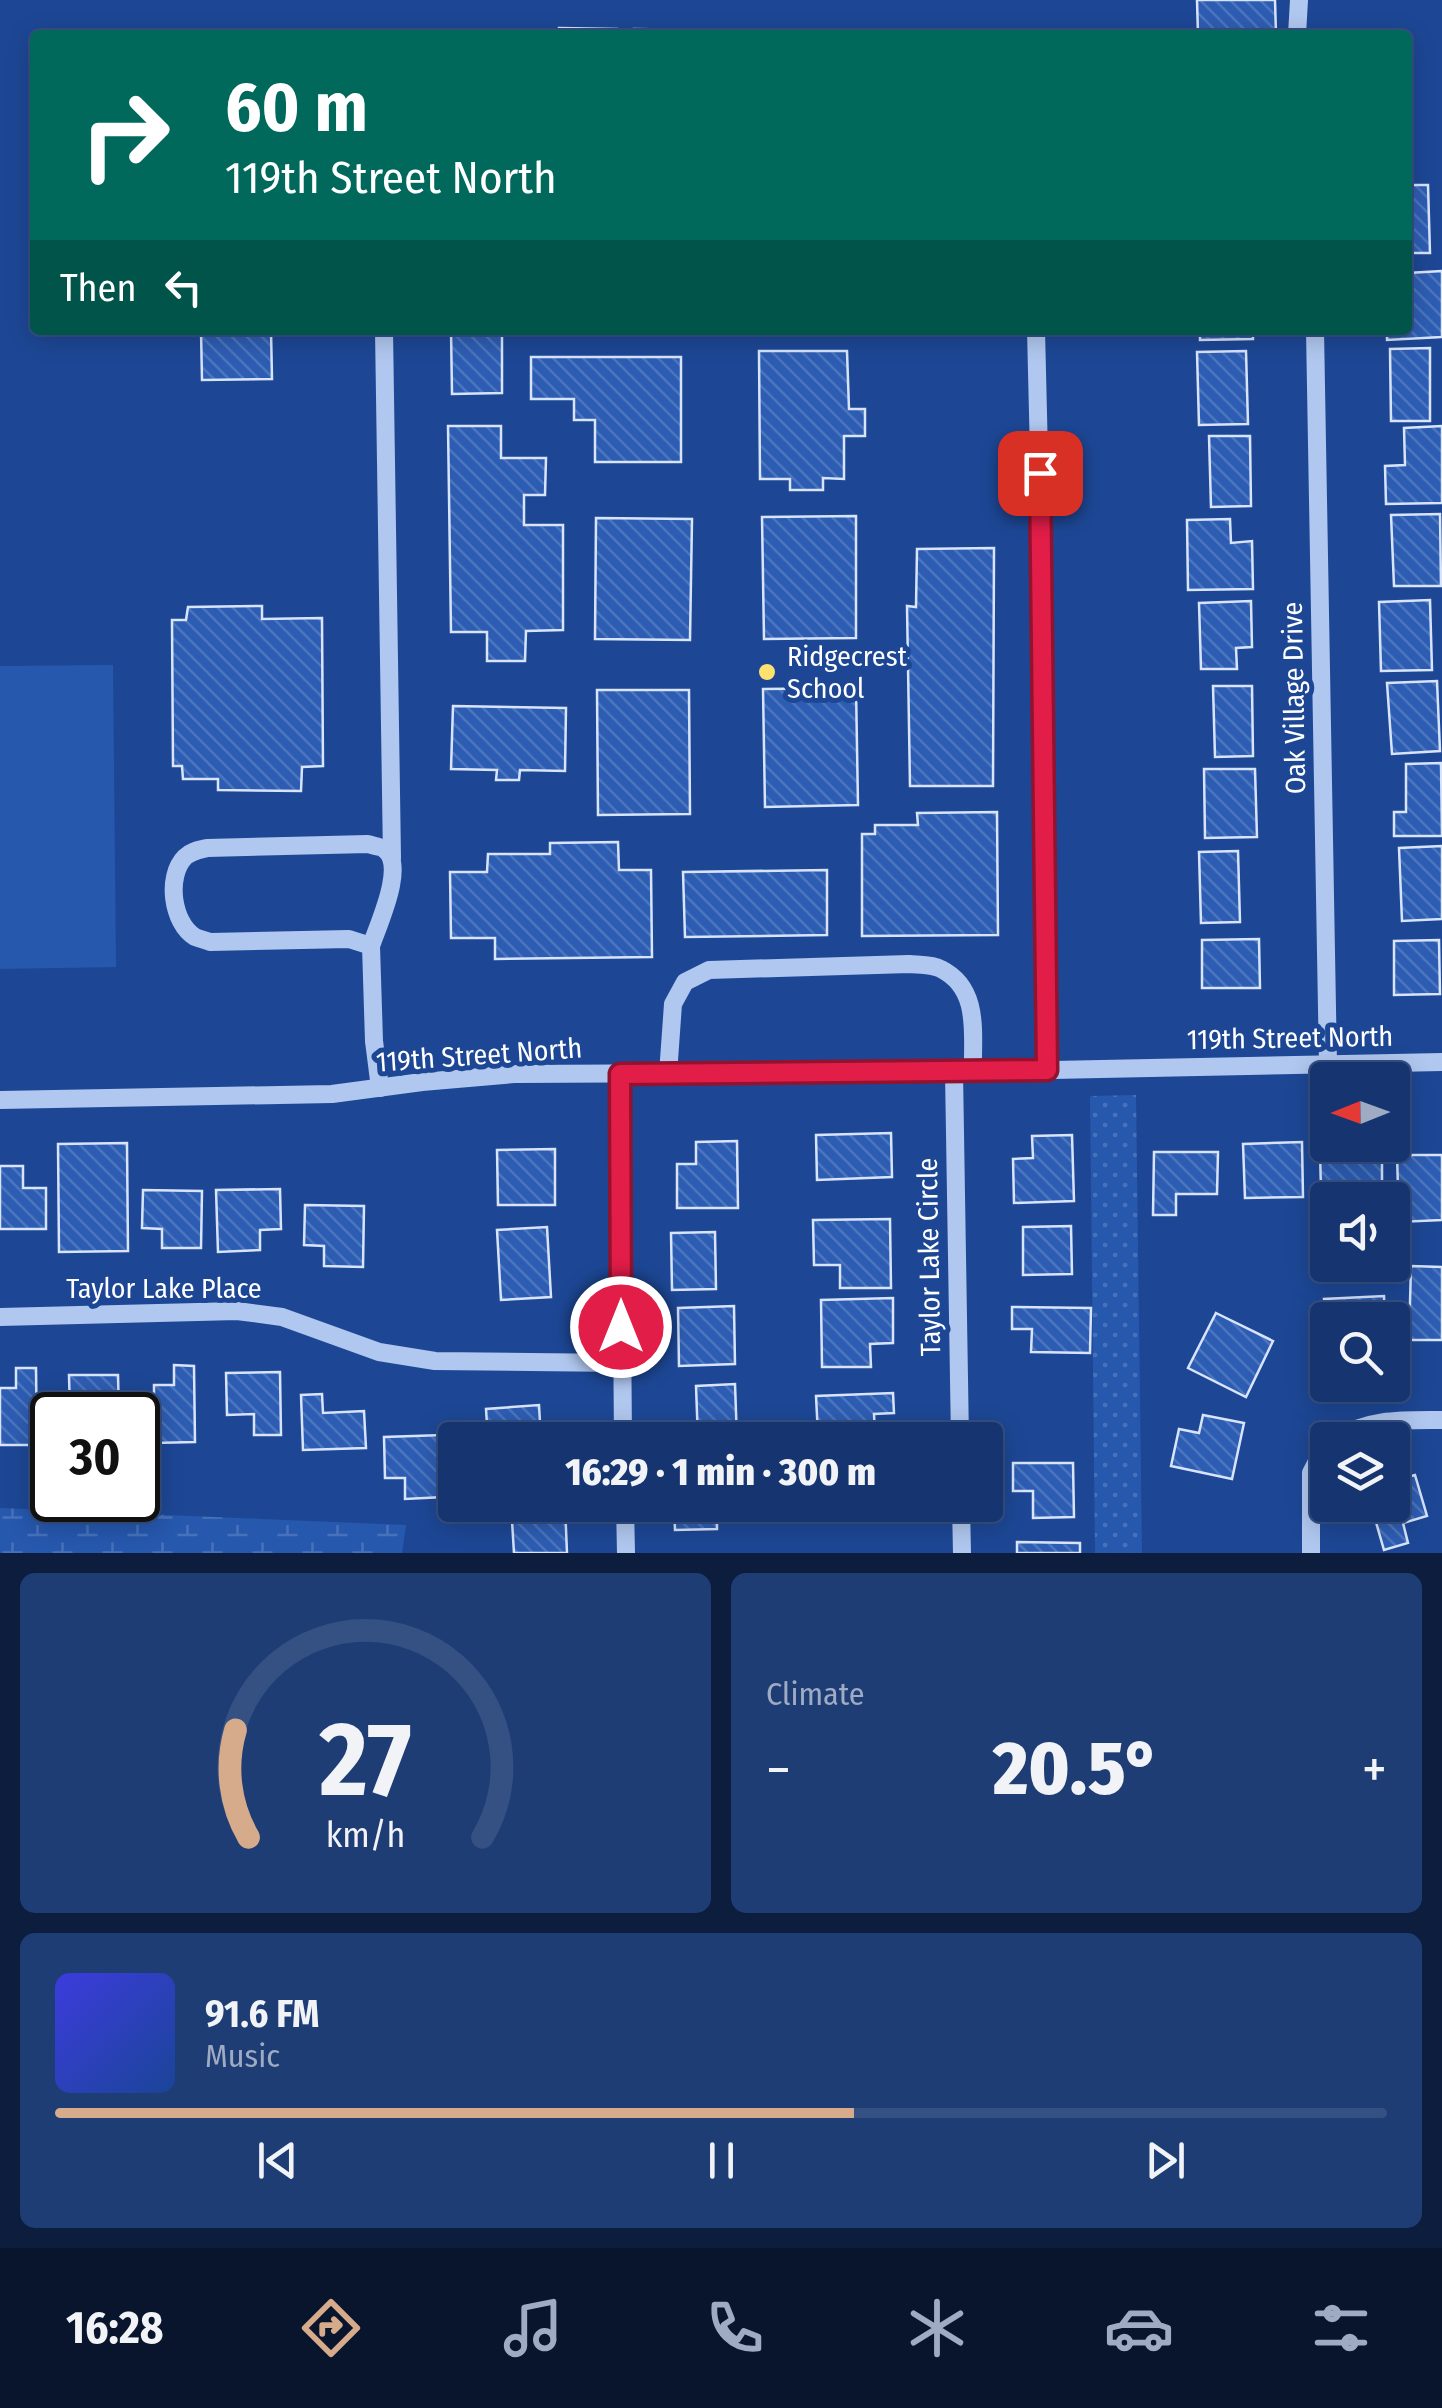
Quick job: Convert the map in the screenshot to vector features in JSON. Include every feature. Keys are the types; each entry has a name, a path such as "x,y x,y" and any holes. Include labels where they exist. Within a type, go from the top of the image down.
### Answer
{"street":[{"path":"1297,30 1299,0"},
{"path":"380,1088 374,1041 371,946 394,874 384,335"},
{"path":"1036,335 1047,1070"},
{"name":"Oak Village Drive","path":"1316,335 1328,1062"},
{"path":"371,946 349,940 210,942 194,936 180,920 174,878 182,860 207,848 368,844 383,848 392,858"},
{"name":"Taylor Lake Circle","path":"668,1074 672,1004 685,982 709,970 909,964 938,967 962,984 972,1011 963,1072 960,1422"},
{"name":"119th Street North","path":"1410,1063 1442,1062"},
{"name":"119th Street North","path":"0,1100 332,1094 514,1074 963,1072 1310,1064"},
{"path":"620,1074 623,1422"},
{"name":"Taylor Lake Place","path":"0,1317 237,1312 282,1317 379,1352 436,1361 621,1363"},
{"path":"1383,1422 1442,1420"},
{"path":"625,1522 626,1553"},
{"path":"961,1522 962,1553"},
{"path":"1312,1522 1312,1553"}],"green space":[{"path":"113,665 116,967 0,969 0,666"},
{"path":"1136,1095 1142,1553 1095,1553 1090,1096"},
{"path":"0,1508 30,1509 30,1522 160,1522 160,1515 406,1525 402,1553 0,1553"}],"building":[{"path":"1197,0 1275,0 1276,30 1198,30"},
{"path":"559,28 617,29 617,30"},
{"path":"1412,185 1428,185 1430,253 1412,253"},
{"path":"1442,271 1442,337 1387,340 1387,335 1412,335 1412,273"},
{"path":"201,335 271,335 272,379 202,380"},
{"path":"451,335 502,335 502,393 452,394"},
{"path":"1200,335 1253,335 1253,339 1200,340"},
{"path":"1430,348 1430,421 1391,421 1390,349"},
{"path":"759,351 847,351 849,409 865,409 865,436 844,436 844,479 823,478 823,490 790,490 790,479 760,479"},
{"path":"1246,351 1248,424 1199,425 1197,352"},
{"path":"531,357 681,357 681,462 595,462 595,420 574,420 574,399 531,399"},
{"path":"448,426 501,426 501,458 546,458 545,495 524,495 524,525 563,525 563,630 526,631 525,661 487,661 487,632 451,632"},
{"path":"1442,426 1442,503 1386,504 1385,466 1405,465 1404,428"},
{"path":"1209,436 1250,436 1251,506 1211,507"},
{"path":"1440,514 1441,586 1394,586 1391,515"},
{"path":"856,516 856,638 764,639 762,517"},
{"path":"596,518 692,519 690,640 595,639"},
{"path":"1230,519 1231,543 1252,541 1253,589 1188,590 1187,520"},
{"path":"994,548 993,786 910,786 907,606 916,607 917,549"},
{"path":"1430,600 1432,670 1381,671 1379,602"},
{"path":"1251,601 1252,647 1236,648 1237,669 1201,669 1199,603"},
{"path":"262,606 262,619 322,618 323,766 302,767 301,791 218,790 218,779 183,779 182,766 173,766 172,620 186,620 188,607"},
{"path":"1437,681 1440,751 1392,754 1387,683"},
{"path":"1213,686 1252,686 1253,756 1215,757"},
{"path":"856,688 858,805 765,807 763,689"},
{"path":"597,690 689,690 690,814 598,815"},
{"path":"453,706 566,708 565,771 520,770 519,780 496,780 497,770 451,769"},
{"path":"1441,763 1442,836 1394,836 1394,812 1406,812 1406,764"},
{"path":"1204,769 1255,769 1257,837 1205,838"},
{"path":"997,812 998,935 862,936 862,834 875,834 875,825 918,825 917,813"},
{"path":"618,842 619,870 651,870 652,957 495,959 495,938 451,938 450,872 487,872 488,854 550,854 550,843"},
{"path":"1442,846 1442,919 1402,921 1399,848"},
{"path":"1238,851 1240,922 1201,923 1199,852"},
{"path":"827,870 827,935 685,937 683,872"},
{"path":"1259,939 1260,988 1202,988 1202,940"},
{"path":"1439,940 1440,994 1394,995 1394,941"},
{"path":"891,1133 892,1177 817,1180 816,1135"},
{"path":"1072,1135 1074,1201 1014,1203 1013,1159 1033,1158 1032,1136"},
{"path":"737,1141 738,1208 677,1208 677,1164 696,1164 696,1142"},
{"path":"1302,1142 1303,1197 1245,1198 1243,1144"},
{"path":"127,1143 128,1251 59,1252 58,1144"},
{"path":"555,1149 555,1205 498,1205 497,1150"},
{"path":"1154,1152 1218,1152 1217,1194 1176,1194 1176,1215 1153,1215"},
{"path":"1410,1155 1442,1155 1442,1220 1410,1221 1410,1182 1398,1182 1397,1162 1410,1162"},
{"path":"1320,1162 1382,1162 1382,1182 1321,1182"},
{"path":"0,1166 23,1166 23,1188 46,1188 46,1229 0,1229"},
{"path":"280,1189 281,1229 260,1230 260,1250 218,1252 216,1190"},
{"path":"143,1190 202,1191 201,1248 162,1248 162,1229 142,1228"},
{"path":"305,1205 364,1206 363,1267 324,1266 324,1246 304,1245"},
{"path":"890,1219 891,1288 840,1288 840,1265 814,1265 813,1220"},
{"path":"1071,1226 1072,1274 1023,1275 1023,1227"},
{"path":"547,1227 551,1297 501,1300 497,1230"},
{"path":"715,1232 716,1289 672,1290 671,1233"},
{"path":"1411,1266 1442,1267 1442,1340 1410,1340"},
{"path":"1384,1296 1384,1302 1324,1302 1324,1299"},
{"path":"893,1298 893,1343 870,1344 871,1367 822,1367 821,1300"},
{"path":"734,1306 735,1364 679,1366 678,1308"},
{"path":"1012,1307 1091,1308 1090,1353 1031,1352 1032,1329 1012,1329"},
{"path":"1216,1313 1273,1341 1246,1397 1188,1368"},
{"path":"174,1365 194,1366 195,1442 160,1443 160,1392 154,1392 154,1385 174,1385"},
{"path":"16,1368 36,1368 36,1392 30,1392 30,1445 0,1445 0,1388 16,1388"},
{"path":"280,1372 281,1435 254,1435 254,1414 227,1415 226,1373"},
{"path":"69,1375 118,1375 118,1392 69,1392"},
{"path":"735,1384 736,1422 697,1422 696,1386"},
{"path":"893,1393 894,1413 874,1414 874,1422 817,1422 816,1396"},
{"path":"322,1394 323,1413 364,1411 366,1448 303,1450 301,1395"},
{"path":"539,1405 540,1422 487,1422 486,1409"},
{"path":"1203,1415 1244,1423 1232,1479 1171,1466 1179,1429 1199,1433"},
{"path":"438,1435 438,1497 405,1499 405,1478 385,1478 384,1437"},
{"path":"1013,1463 1073,1463 1074,1517 1033,1518 1033,1491 1013,1491"},
{"path":"1415,1475 1427,1516 1410,1521 1410,1476"},
{"path":"512,1522 566,1522 567,1553 514,1553"},
{"path":"675,1522 717,1522 717,1529 675,1530"},
{"path":"1376,1522 1406,1522 1403,1523 1408,1543 1384,1550"},
{"path":"1017,1542 1080,1543 1080,1553 1017,1553"}],"place":[{"name":"Ridgecrest School","path":"767,672"}],"route":[{"path":"621,1327 620,1074 1047,1070 1040,473"}]}
